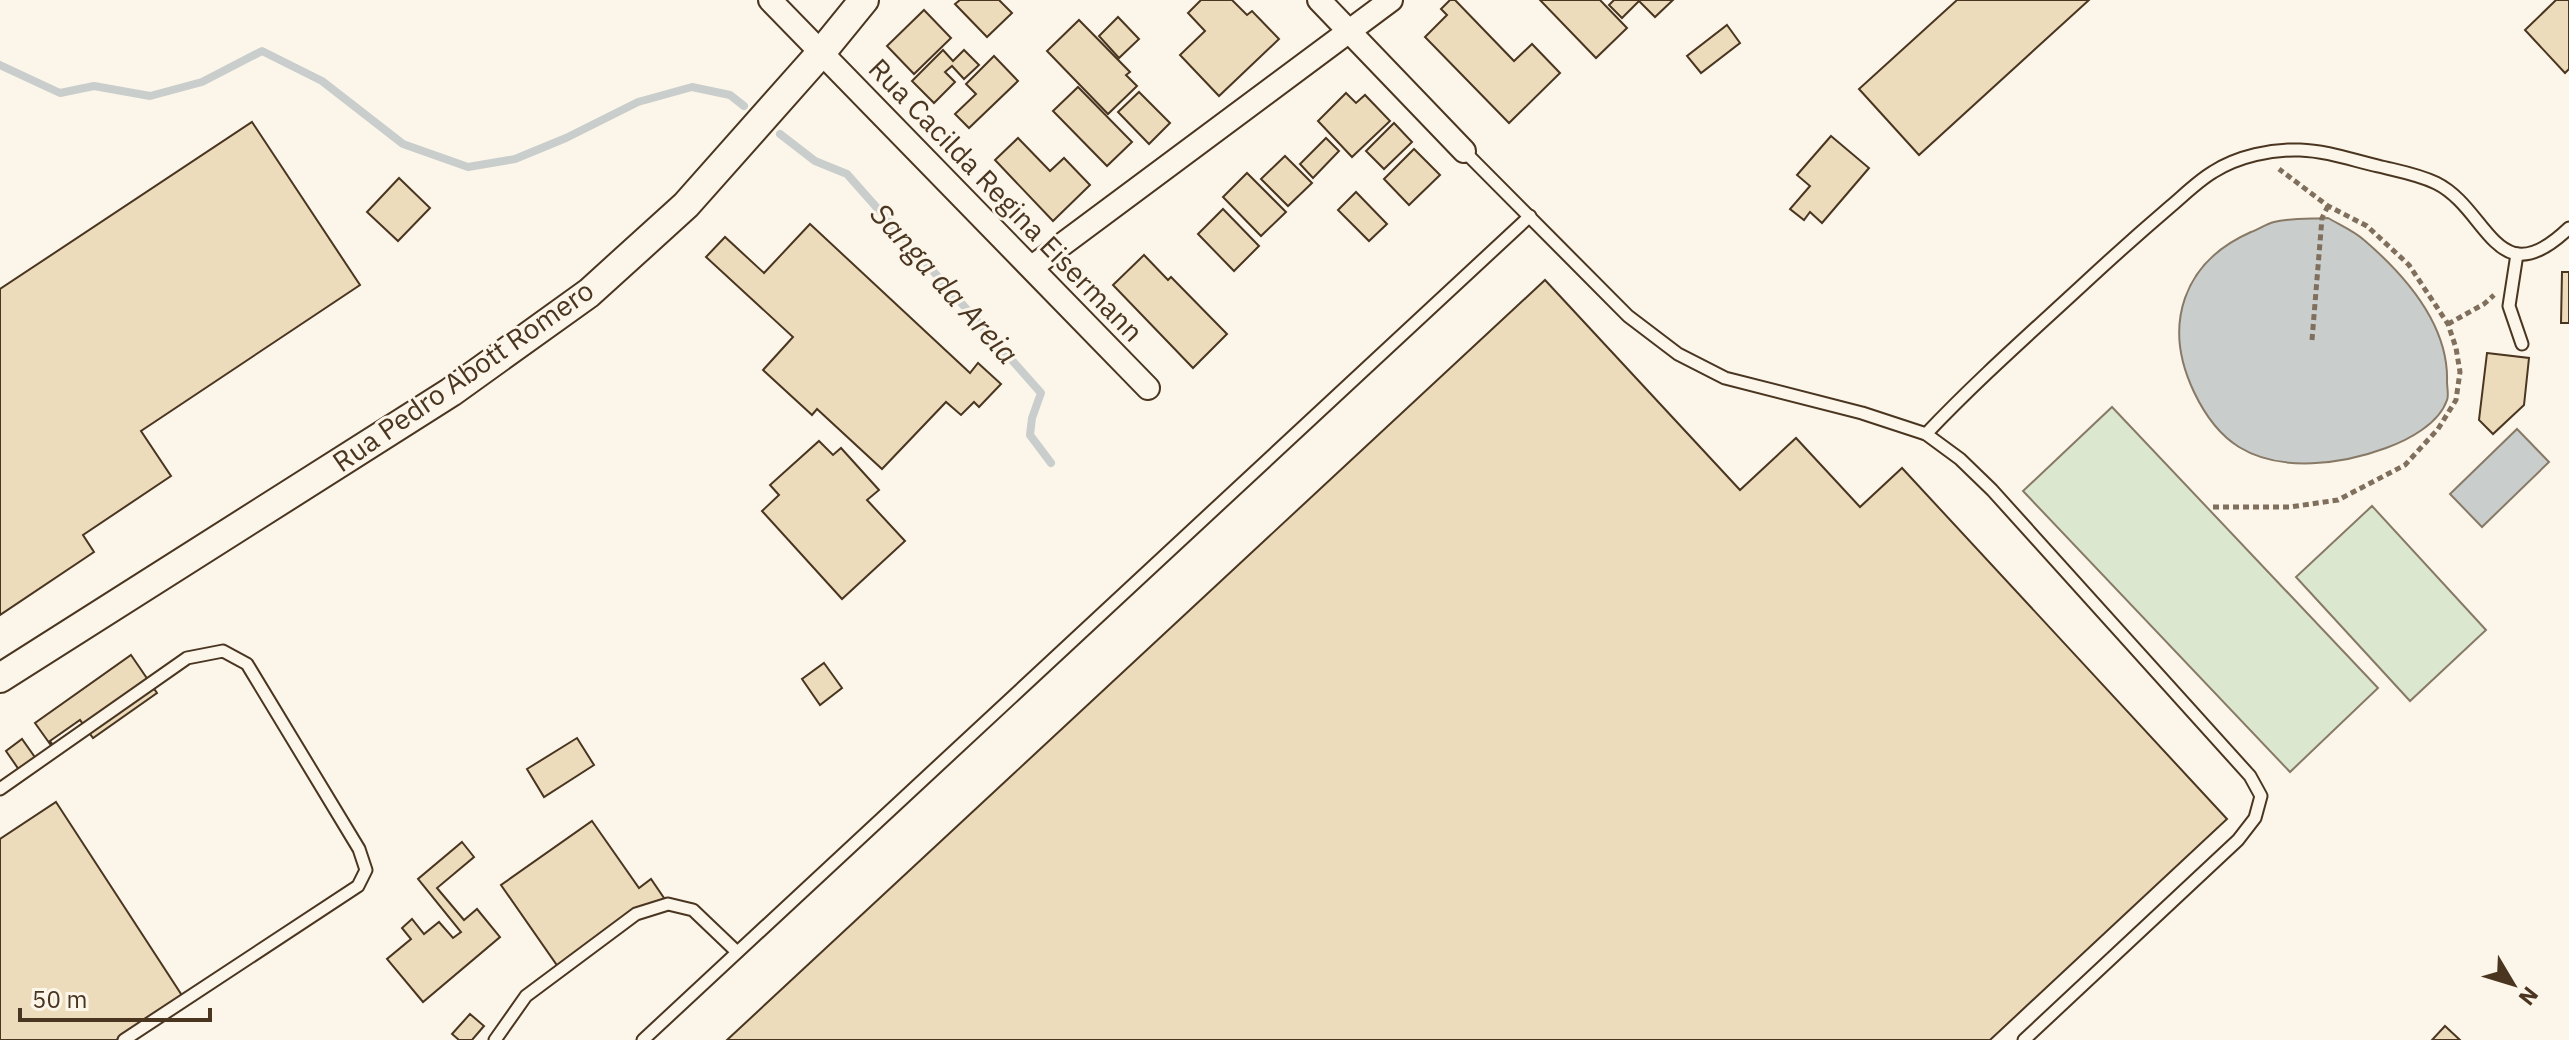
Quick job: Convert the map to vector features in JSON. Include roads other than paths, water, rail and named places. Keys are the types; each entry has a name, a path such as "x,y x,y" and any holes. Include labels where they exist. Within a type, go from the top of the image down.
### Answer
{"street":[{"name":"Rua Cacilda Regina Eisermann","path":"770,0 1148,388"},
{"name":"Rua Pedro Abott Romero","path":"0,678 451,392 589,293 686,205 864,0"},
{"path":"1319,0 1464,151"},
{"path":"1032,267 1391,0"}],"lane":[{"path":"1926,434 2123,248 2184,195 2214,171 2259,155 2301,150 2413,174 2439,185 2459,200 2501,249 2517,254 2545,247 2569,228"},
{"path":"1464,151 1628,316 1678,354 1725,378 1862,413 1926,434 1960,459 1992,490 2250,776 2261,796 2255,818 2238,840 2024,1040"},
{"path":"643,1040 1530,216"},
{"path":"2517,254 2509,306 2522,344"},
{"path":"0,789 187,658 223,651 247,664 359,849 366,870 358,886 124,1040"},
{"path":"495,1040 526,996 636,914 668,904 693,910 737,952"}],"waterway":[{"name":"Sanga da Areia","path":"0,65 60,93 94,86 150,96 202,82 262,51 322,81 403,144 468,167 515,159 638,102 692,87 730,95 744,106"},
{"name":"Sanga da Areia","path":"780,134 815,161 847,174 1041,393 1030,435 1051,463"}]}
